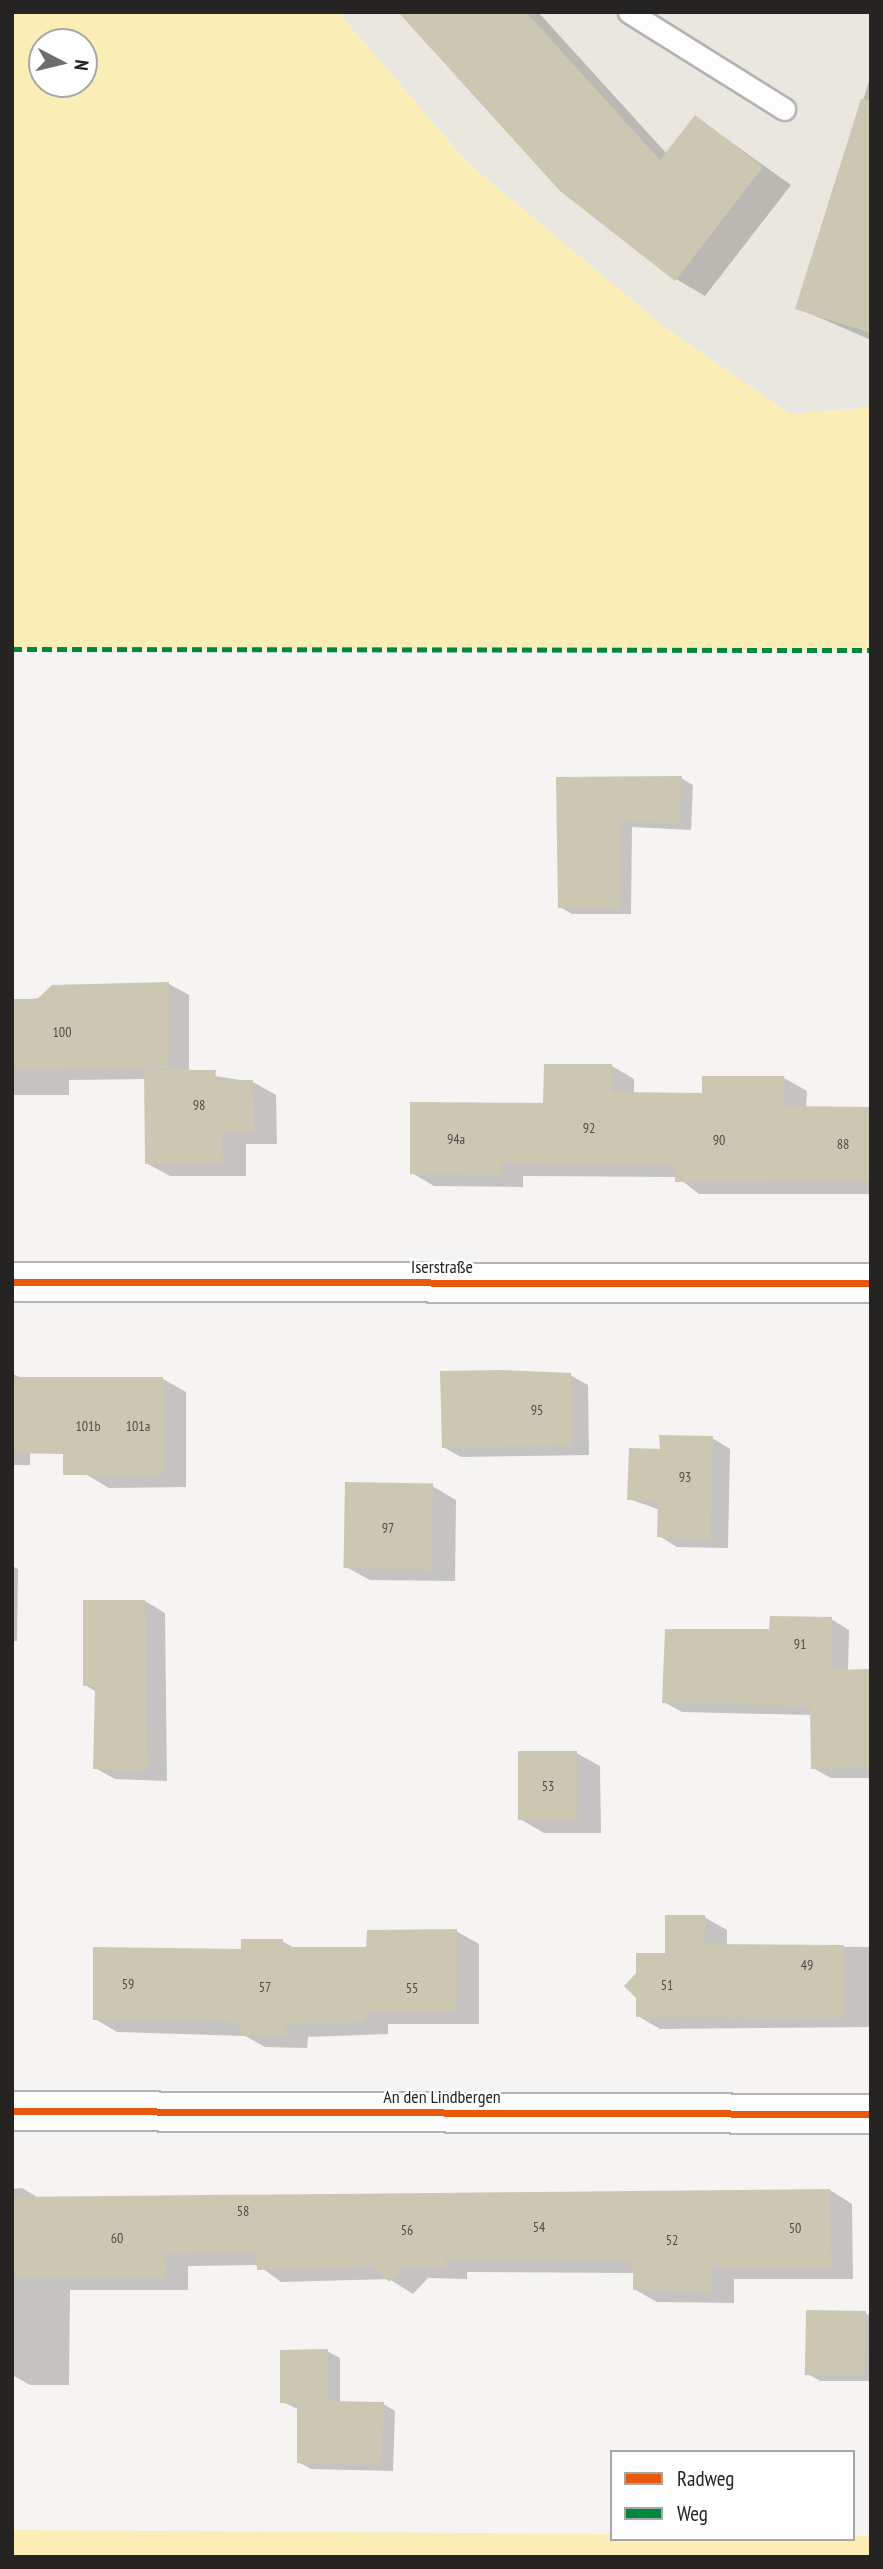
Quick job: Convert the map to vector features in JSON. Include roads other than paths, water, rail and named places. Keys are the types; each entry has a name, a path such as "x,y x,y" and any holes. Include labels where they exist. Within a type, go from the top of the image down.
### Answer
{"street":[{"name":"Iserstraße","path":"12,1282 871,1283"},
{"name":"An den Lindbergen","path":"12,2111 871,2114"}],"lane":[{"path":"629,12 784,109"}]}
